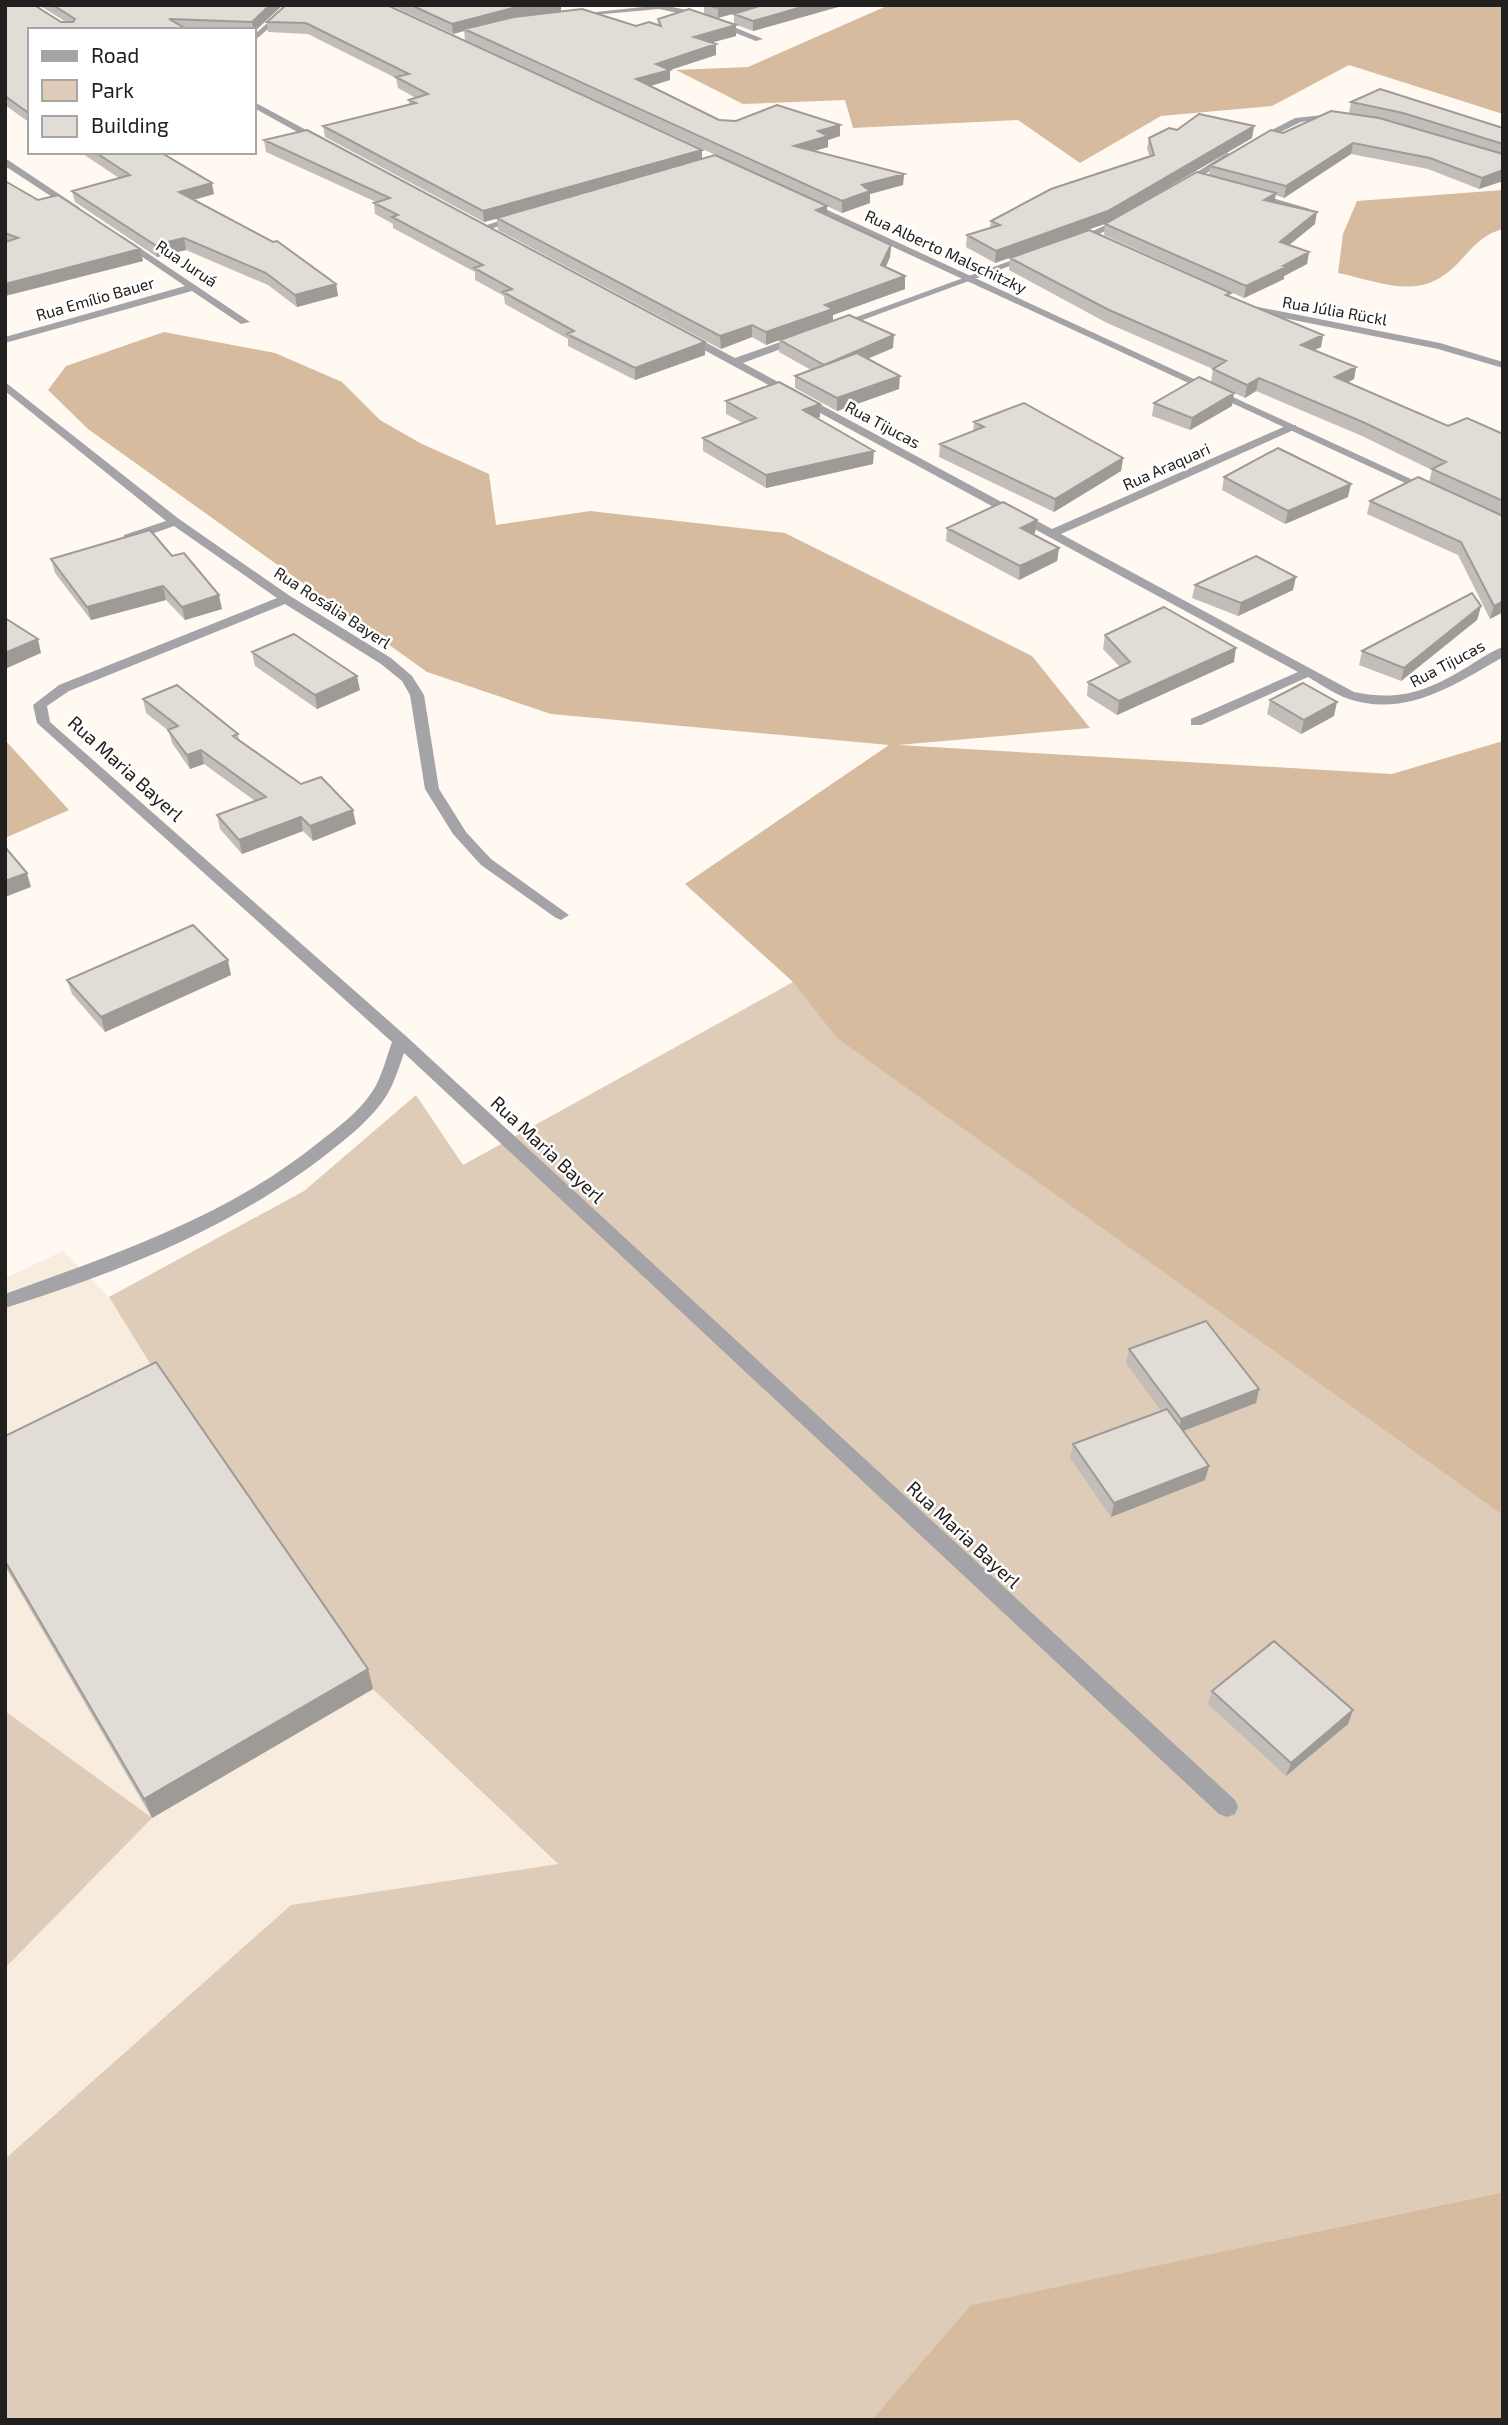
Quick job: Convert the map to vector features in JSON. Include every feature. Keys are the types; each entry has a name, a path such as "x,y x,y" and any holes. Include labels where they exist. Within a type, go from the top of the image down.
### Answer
{"street":[{"path":"256,37 292,5"},
{"path":"561,17 659,7 719,23 759,39"},
{"path":"719,23 730,20"},
{"path":"256,107 338,151"},
{"path":"1171,191 1297,118 1327,115 1358,121"},
{"path":"5,162 83,213"},
{"path":"1193,178 1205,181"},
{"path":"1242,192 1305,209"},
{"name":"Rua Alberto Malschitzky","path":"791,196 1441,495"},
{"path":"1066,245 1139,212"},
{"path":"483,228 535,213"},
{"path":"471,222 495,234"},
{"name":"Rua Juruá","path":"116,236 245,322"},
{"path":"1090,236 1102,242"},
{"path":"825,330 1041,253"},
{"name":"Rua Emílio Bauer","path":"5,340 194,287"},
{"name":"Rua Júlia Rückl","path":"1240,304 1281,317 1440,346 1503,365"},
{"name":"Rua Tijucas","path":"675,330 1350,695 1370,701 1409,702 1503,651"},
{"path":"735,362 813,334"},
{"name":"Rua Rosália Bayerl","path":"5,385 175,522 286,599 386,661 407,679 417,695 432,789 460,834 486,862 561,915"},
{"name":"Rua Araquari","path":"1052,533 1292,427"},
{"path":"114,542 175,522"},
{"name":"Rua Maria Bayerl","path":"286,599 64,688 40,705 44,723 401,1041 1227,1807"},
{"path":"1196,722 1309,672"},
{"path":"5,1301 148,1249 243,1204 300,1169 358,1119 373,1100 380,1091 401,1041"}],"shaded area":[{"path":"889,5 1503,5 1503,114 1349,65 1272,106 1161,116 1080,163 1018,120 853,128 845,100 743,104 676,70 748,67"},
{"path":"1503,190 1503,229 1484,237 1446,274 1432,282 1417,286 1388,285 1338,273 1343,234 1357,201"},
{"path":"164,332 275,353 342,382 380,420 420,443 489,474 496,525 590,511 785,533 1032,656 1090,728 898,745 1392,774 1503,741 1503,1515 837,1038 793,982 685,884 889,745 551,714 427,672 88,429 48,390 66,366"},
{"path":"5,740 69,810 5,838"},
{"path":"63,1251 109,1297 162,1383 373,1689 558,1865 291,1905 5,2159 5,1968 151,1818 5,1711 5,1278"},
{"path":"1503,2192 1503,2420 872,2420 971,2305"}],"green space":[{"path":"793,982 1503,1512 1503,2192 972,2305 873,2420 5,2420 5,2159 291,1905 558,1864 373,1689 162,1383 109,1297 304,1191 416,1095 463,1165"},
{"path":"5,1711 152,1818 5,1968"}],"building":[{"path":"5,5 34,5 61,22 73,22 75,19 53,5 270,5 252,22 169,19 185,28 28,28 28,113 5,96"},
{"path":"286,5 387,5 702,150 483,211 323,126 416,103 409,100 428,94 396,77 409,74 306,23 267,22"},
{"path":"411,5 535,5 452,24"},
{"path":"707,5 728,5 718,8"},
{"path":"762,5 809,5 753,21 734,14"},
{"path":"582,9 636,26 649,22 661,26 658,19 689,9 736,25 694,37 716,44 656,64 670,70 636,79 719,120 736,121 777,105 840,125 818,131 828,136 794,146 904,174 862,185 870,191 842,201 464,29 514,17"},
{"path":"1380,89 1503,128 1503,144 1403,113 1351,102"},
{"path":"1331,111 1379,118 1503,154 1503,170 1482,178 1430,158 1353,143 1286,186 1210,166 1271,130 1283,133"},
{"path":"1199,114 1254,126 1108,211 996,251 967,235 1000,225 991,221 1051,189 1154,155 1149,138 1169,128 1177,130"},
{"path":"307,130 705,342 635,368 567,334 574,331 503,292 512,289 474,268 483,265 392,217 398,215 374,203 390,198 264,140"},
{"path":"98,154 163,154 212,183 179,192 273,242 277,241 336,284 295,295 266,273 184,238 155,245 72,191 130,175"},
{"path":"715,155 827,206 816,210 891,245 881,265 905,276 825,305 833,309 766,332 752,325 720,336 497,218"},
{"path":"1197,172 1276,193 1264,200 1317,212 1280,242 1309,252 1283,266 1286,267 1246,286 1105,224"},
{"path":"5,181 38,200 58,195 140,249 5,284 5,242 18,238 5,233"},
{"path":"1089,230 1231,293 1226,295 1323,335 1301,345 1356,367 1335,377 1448,426 1467,418 1503,434 1503,501 1432,469 1446,462 1365,423 1259,378 1247,385 1213,369 1226,361 1109,310 1010,258"},
{"path":"849,315 894,335 824,365 780,340"},
{"path":"857,353 900,376 837,398 795,376"},
{"path":"1199,377 1234,393 1192,418 1154,403"},
{"path":"779,382 820,404 803,410 874,451 766,475 703,438 756,418 726,401"},
{"path":"1024,403 1123,458 1055,499 940,444 984,427 974,422"},
{"path":"1278,448 1351,484 1288,511 1224,477"},
{"path":"1418,477 1503,516 1503,601 1494,606 1461,542 1370,501"},
{"path":"1003,502 1037,520 1021,528 1059,548 1020,566 947,528"},
{"path":"150,530 172,556 184,553 219,595 182,607 163,586 87,607 51,559"},
{"path":"1256,556 1296,577 1241,603 1195,585"},
{"path":"1472,593 1481,606 1404,668 1362,651"},
{"path":"1164,607 1236,648 1119,701 1088,682 1130,662 1105,635"},
{"path":"5,618 38,639 5,653"},
{"path":"294,634 357,676 315,695 252,652"},
{"path":"1303,683 1337,702 1304,720 1270,700"},
{"path":"177,685 238,734 233,736 301,784 321,777 353,810 310,826 301,817 239,840 217,815 266,797 201,750 187,755 168,730 178,726 143,699"},
{"path":"5,847 27,873 5,881"},
{"path":"193,925 228,960 101,1017 67,980"},
{"path":"1206,1321 1259,1389 1181,1419 1129,1349"},
{"path":"156,1362 368,1669 144,1799 5,1561 5,1436"},
{"path":"1167,1409 1209,1466 1114,1503 1073,1444"},
{"path":"1274,1641 1353,1710 1291,1763 1212,1691"}]}
